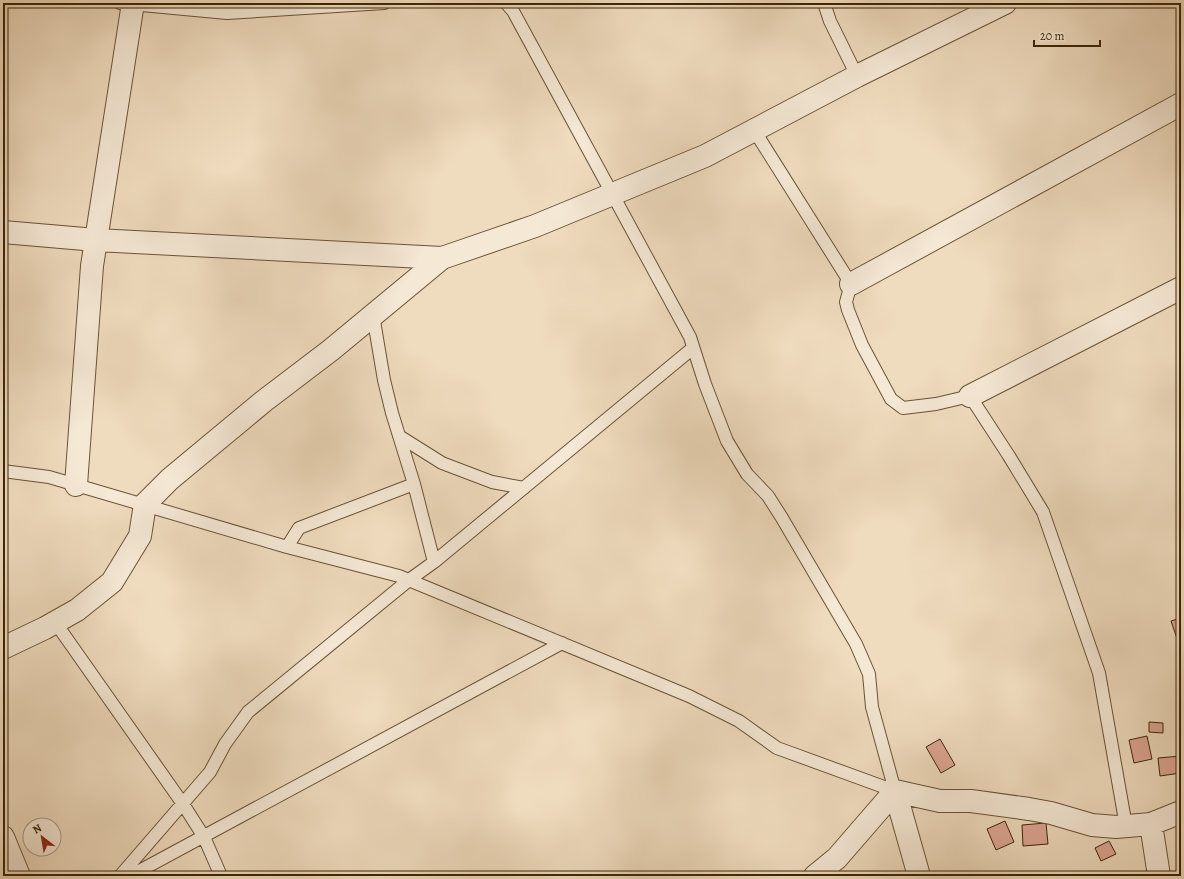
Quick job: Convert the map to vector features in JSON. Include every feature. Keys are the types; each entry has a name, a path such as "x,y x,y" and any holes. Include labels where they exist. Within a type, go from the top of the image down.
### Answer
{"street":[{"path":"76,484 92,266 129,3"},
{"path":"3,648 78,610 112,582 140,536 145,504 170,479 264,401 373,315 442,258 534,226 705,156 857,76 1005,3"},
{"path":"851,284 1181,104"},
{"path":"3,232 96,240 442,258"},
{"path":"970,396 1180,291"},
{"path":"895,791 940,801 971,801 1028,809 1050,813 1092,825 1116,827 1151,824 1181,812"},
{"path":"815,876 837,858 895,791"},
{"path":"895,791 919,876"},
{"path":"1151,824 1159,876"},
{"path":"3,837 19,876"}],"lane":[{"path":"129,3 227,13 384,3"},
{"path":"506,3 513,11 690,337 705,384 727,441 747,474 768,496 782,518 856,644 869,674 872,707 895,791"},
{"path":"824,3 830,21 857,76"},
{"path":"754,130 851,284 846,302 848,310 862,345 891,399 903,408 936,404 970,396 1010,456 1044,512 1099,673 1126,826"},
{"path":"373,315 384,380 414,484 434,562"},
{"path":"120,876 210,772 225,744 248,712 409,580 434,562 693,348"},
{"path":"399,436 442,464 492,482 524,488"},
{"path":"3,471 49,477 76,484 287,547 392,574 409,580 689,696 739,721 777,748 895,791"},
{"path":"287,547 299,528 414,484"},
{"path":"56,622 183,804 204,837 221,876"},
{"path":"130,876 562,643"}],"building":[{"path":"1181,618 1181,650 1171,621"},
{"path":"1149,722 1163,723 1163,733 1149,732"},
{"path":"1147,736 1152,759 1134,763 1129,740"},
{"path":"940,739 955,765 941,773 926,747"},
{"path":"1181,756 1181,773 1160,776 1158,758"},
{"path":"1005,821 1014,842 996,850 987,829"},
{"path":"1046,823 1048,844 1023,846 1022,825"},
{"path":"1109,841 1116,854 1101,861 1095,848"}]}
